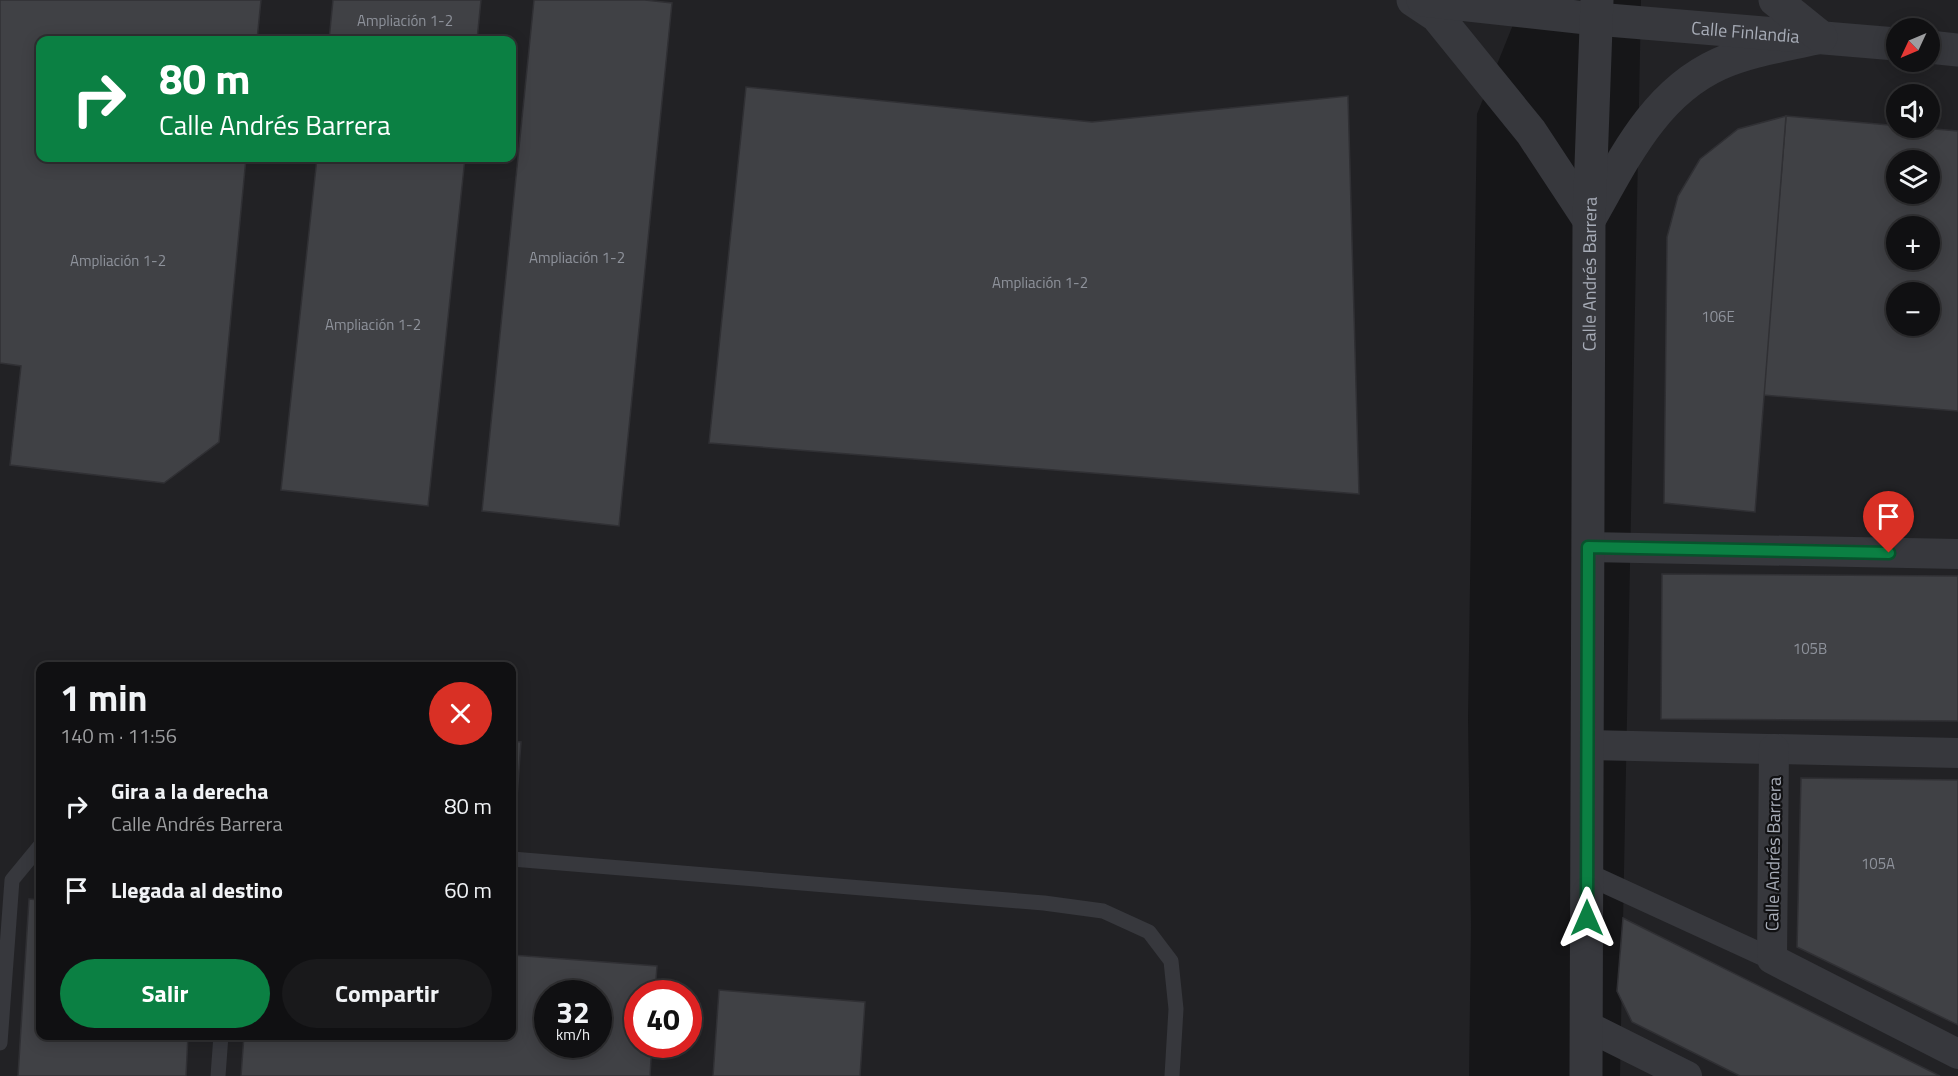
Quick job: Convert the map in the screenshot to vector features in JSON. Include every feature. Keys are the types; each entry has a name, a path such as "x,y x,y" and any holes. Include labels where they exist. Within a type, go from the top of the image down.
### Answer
{"street":[{"path":"1413,0 1437,16 1531,132 1589,220 1636,139 1671,97 1717,64 1744,55 1821,37"},
{"name":"Calle Finlandia","path":"1422,0 1597,9 1886,43"},
{"path":"1775,0 1821,37"},
{"name":"Calle Andrés Barrera","path":"1586,1076 1589,220 1597,9"},
{"path":"1940,48 1958,50"},
{"path":"1588,547 1958,554"},
{"path":"1588,745 1958,753"},
{"name":"Calle Andrés Barrera","path":"1772,959 1774,749"},
{"name":"Calle Andrés Barrera","path":"1587,874 1772,959 1958,1054"},
{"path":"1587,1026 1687,1076"}],"lane":[{"path":"0,1044 12,880 36,851"},
{"path":"516,859 1044,903 1103,911 1149,932 1171,961 1176,1009 1172,1076"},
{"path":"218,1076 221,1040"}],"shaded area":[{"path":"0,0 1523,0 1477,114 1468,719 1471,925 1469,1076 0,1076"},
{"path":"1641,0 1958,0 1958,1076 1620,1076"}],"building":[{"path":"0,0 261,0 257,36 36,36 36,162 246,162 219,442 164,483 10,465 21,366 0,363"},
{"path":"333,0 481,0 477,36 329,36"},
{"path":"534,0 645,0 672,3 619,526 482,511"},
{"path":"746,87 1092,122 1348,96 1359,494 709,443"},
{"path":"1786,116 1886,125 1886,138 1940,138 1940,129 1958,131 1958,411 1763,395"},
{"path":"1786,116 1755,512 1664,503 1667,237 1678,196 1700,159 1738,129"},
{"path":"317,162 465,162 428,506 281,490"},
{"path":"1662,574 1958,576 1958,721 1661,719"},
{"path":"516,741 521,742 516,811"},
{"path":"1801,778 1958,780 1958,1025 1797,947"},
{"path":"29,899 36,900 36,1040 188,1040 186,1076 18,1076"},
{"path":"1623,918 1940,1076 1740,1076 1632,1022 1617,991"},
{"path":"516,955 657,966 656,980 624,980 624,1058 651,1058 650,1076 241,1076 244,1040 516,1040"},
{"path":"719,990 865,1002 860,1076 713,1076"}],"route":[{"path":"1587,918 1588,547 1889,553"}]}
